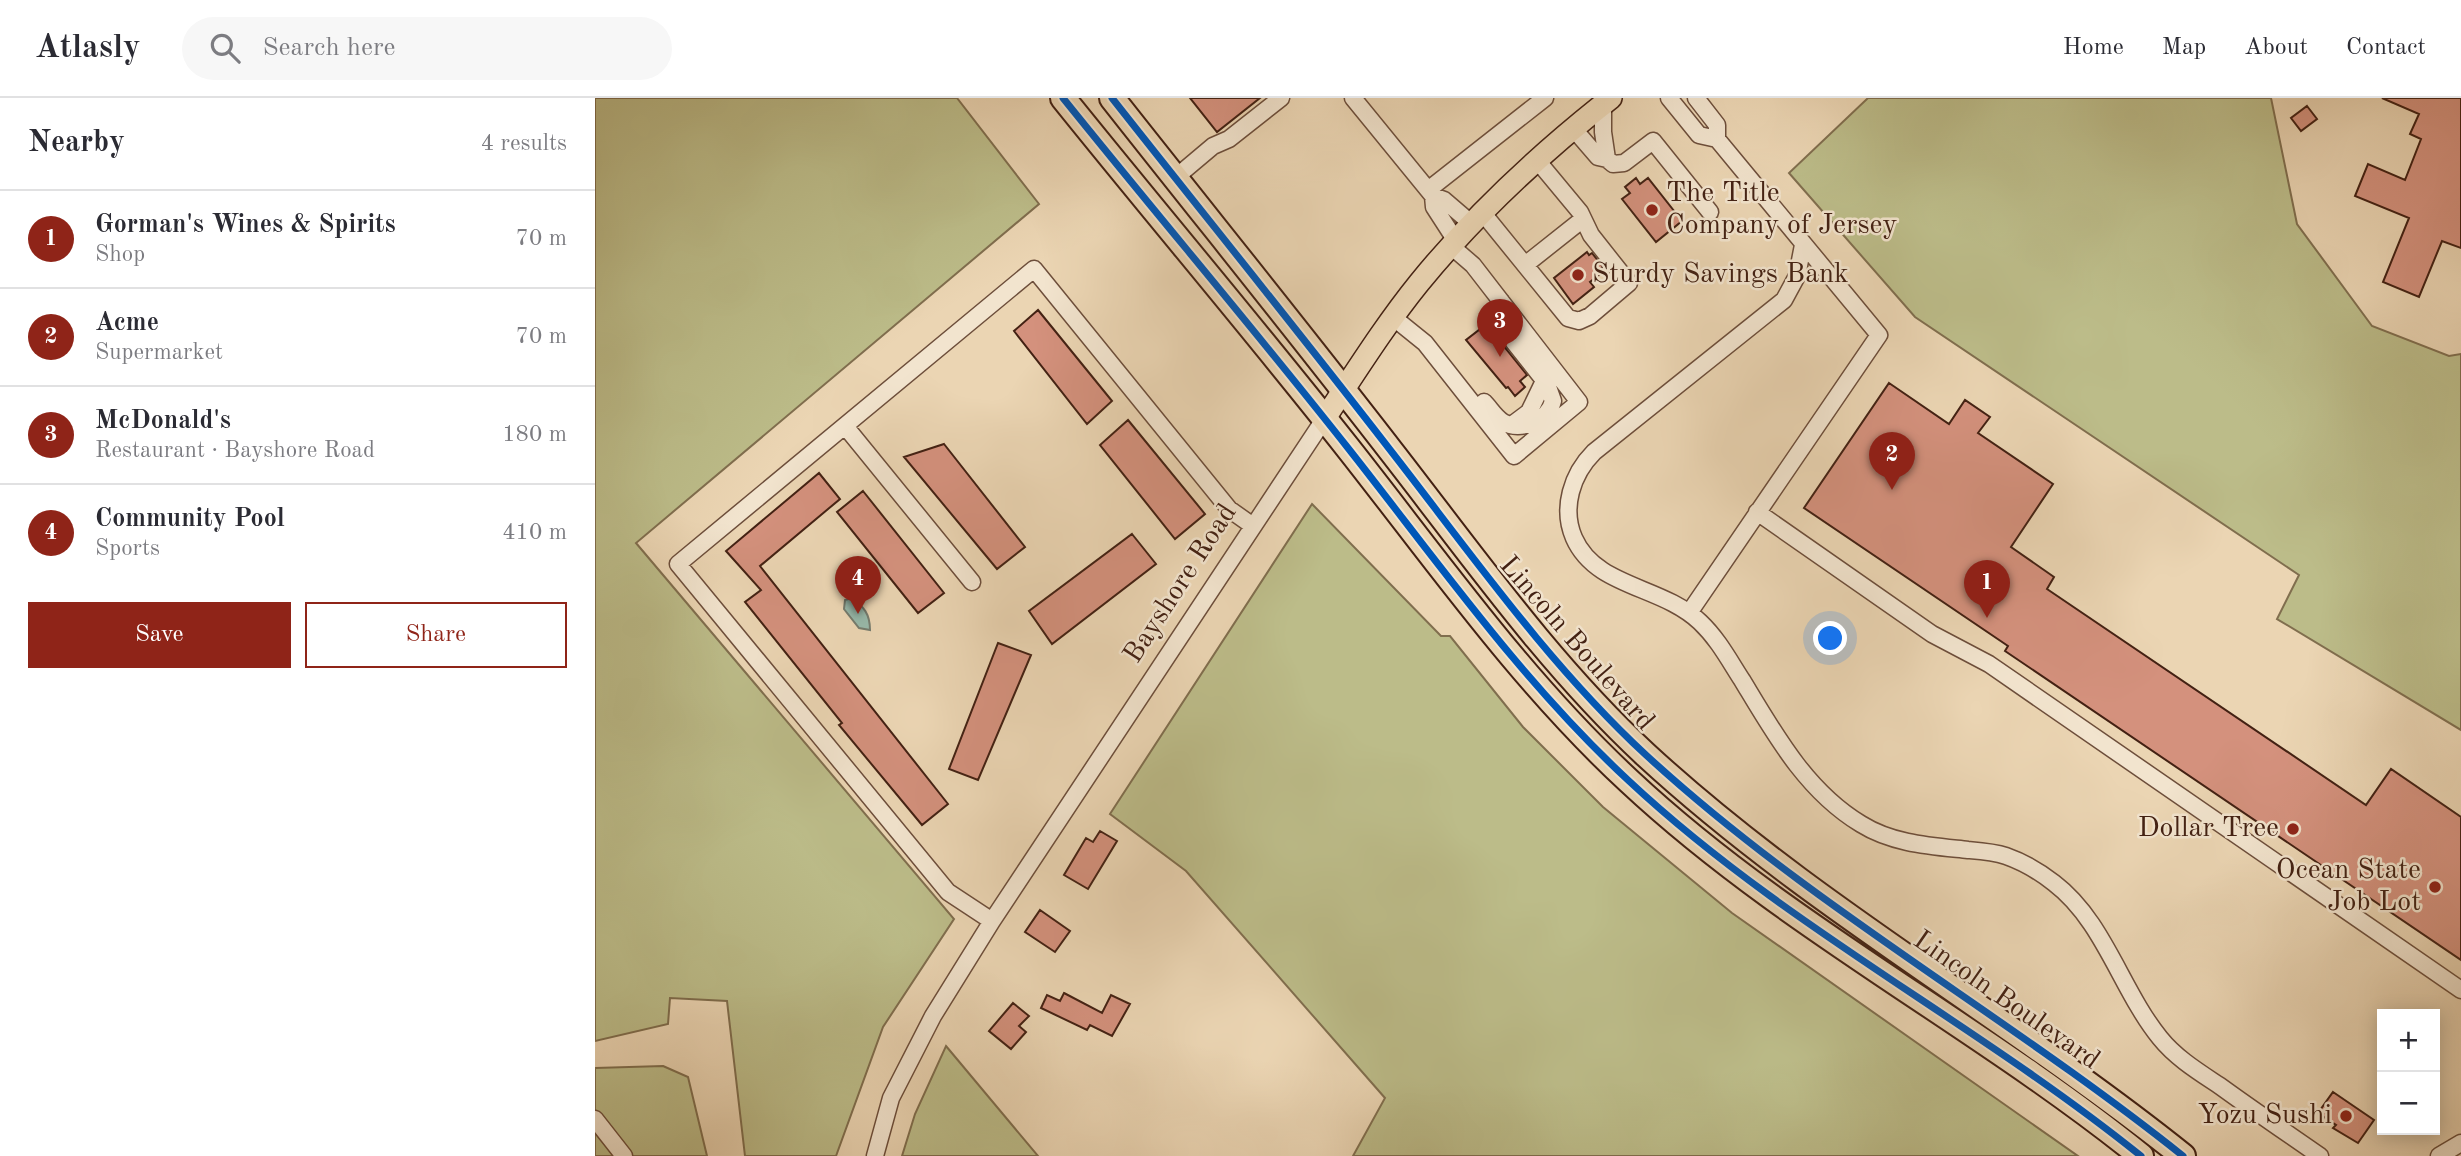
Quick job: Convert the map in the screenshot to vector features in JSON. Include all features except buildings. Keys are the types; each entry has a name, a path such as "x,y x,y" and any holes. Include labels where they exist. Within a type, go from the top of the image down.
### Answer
{"highway":[{"name":"Lincoln Boulevard","path":"1063,98 1325,418 1518,664 1552,704 1631,784 1707,848 1804,922 2042,1083 2141,1156"},
{"name":"Lincoln Boulevard","path":"1112,98 1535,635 1569,676 1643,752 1718,819 1783,870 2091,1085 2183,1156"}],"main road":[{"name":"Bayshore Road","path":"1325,418 1417,285 1453,244 1537,159 1607,101"}],"street":[{"path":"1175,178 1213,146 1229,139 1281,98"},
{"path":"1353,98 1431,193 1477,218 1525,265 1568,318 1579,321 1590,316 1629,283 1537,159"},
{"path":"1431,193 1545,98"},
{"path":"1669,98 1699,135 1717,139 1879,335 1689,613"},
{"path":"1696,98 1717,125 1717,139"},
{"path":"1607,101 1603,132 1608,159"},
{"path":"1573,128 1598,157 1608,159 1613,164 1624,163 1653,141 1710,212"},
{"path":"1394,318 1425,343 1514,456 1579,402 1473,265 1453,244 1434,207 1431,193"},
{"path":"1525,265 1583,219"},
{"path":"1803,245 1797,276 1784,300 1594,452 1578,472 1571,492 1569,514 1570,526 1577,544 1591,562 1608,575 1660,595 1689,613 1706,628 1789,755 1835,804 1863,825 1888,837 1918,844 2005,856 2028,866 2055,884 2089,922 2163,1042 2195,1068 2320,1156"},
{"path":"992,921 948,892 678,564 1034,269 1229,509 1253,526"},
{"path":"1471,401 1485,402 1500,421 1511,425 1528,425 1549,410 1552,396 1544,381 1498,322 1501,301"},
{"name":"Bayshore Road","path":"875,1156 891,1098 915,1047 992,921 1325,418"},
{"path":"845,426 972,582"},
{"path":"1757,512 1932,634 1989,664 2461,990"},
{"path":"595,1119 624,1156"},
{"path":"2439,1156 2461,1143"}],"green space":[{"path":"595,98 957,98 1039,204 636,543 954,919 883,1027 836,1156 745,1156 727,1001 670,998 668,1024 595,1041"},
{"path":"1868,98 2271,98 2297,224 2372,326 2449,356 2461,354 2461,730 2277,619 2299,575 1915,317 1789,173"},
{"path":"1312,504 1441,636 1450,636 1523,727 1603,807 1732,913 2078,1156 1353,1156 1385,1098 1186,871 1110,814"},
{"path":"946,1046 1038,1156 902,1156 915,1114"},
{"path":"663,1066 688,1077 707,1156 595,1156 595,1068"}],"shaded area":[{"path":"852,598 865,611 870,630 859,628 844,609 845,600"}],"cycle path":[{"path":"1063,98 1313,404 1482,620 1590,743 1689,833 1751,882 2013,1062 2141,1156"},
{"path":"1112,98 1544,647 1646,755 1709,810 1775,862 2048,1056 2183,1156"}],"place":[{"name":"The Title Company of Jersey","path":"1652,210"},
{"name":"Sturdy Savings Bank","path":"1578,275"},
{"name":"McDonald's","path":"1500,357"},
{"name":"Acme","path":"1892,490"},
{"name":"Community Pool","path":"858,614"},
{"name":"Gorman's Wines & Spirits","path":"1987,618"},
{"name":"Dollar Tree","path":"2293,829"},
{"name":"Ocean State Job Lot","path":"2435,887"},
{"name":"Yozu Sushi","path":"2346,1116"}]}
